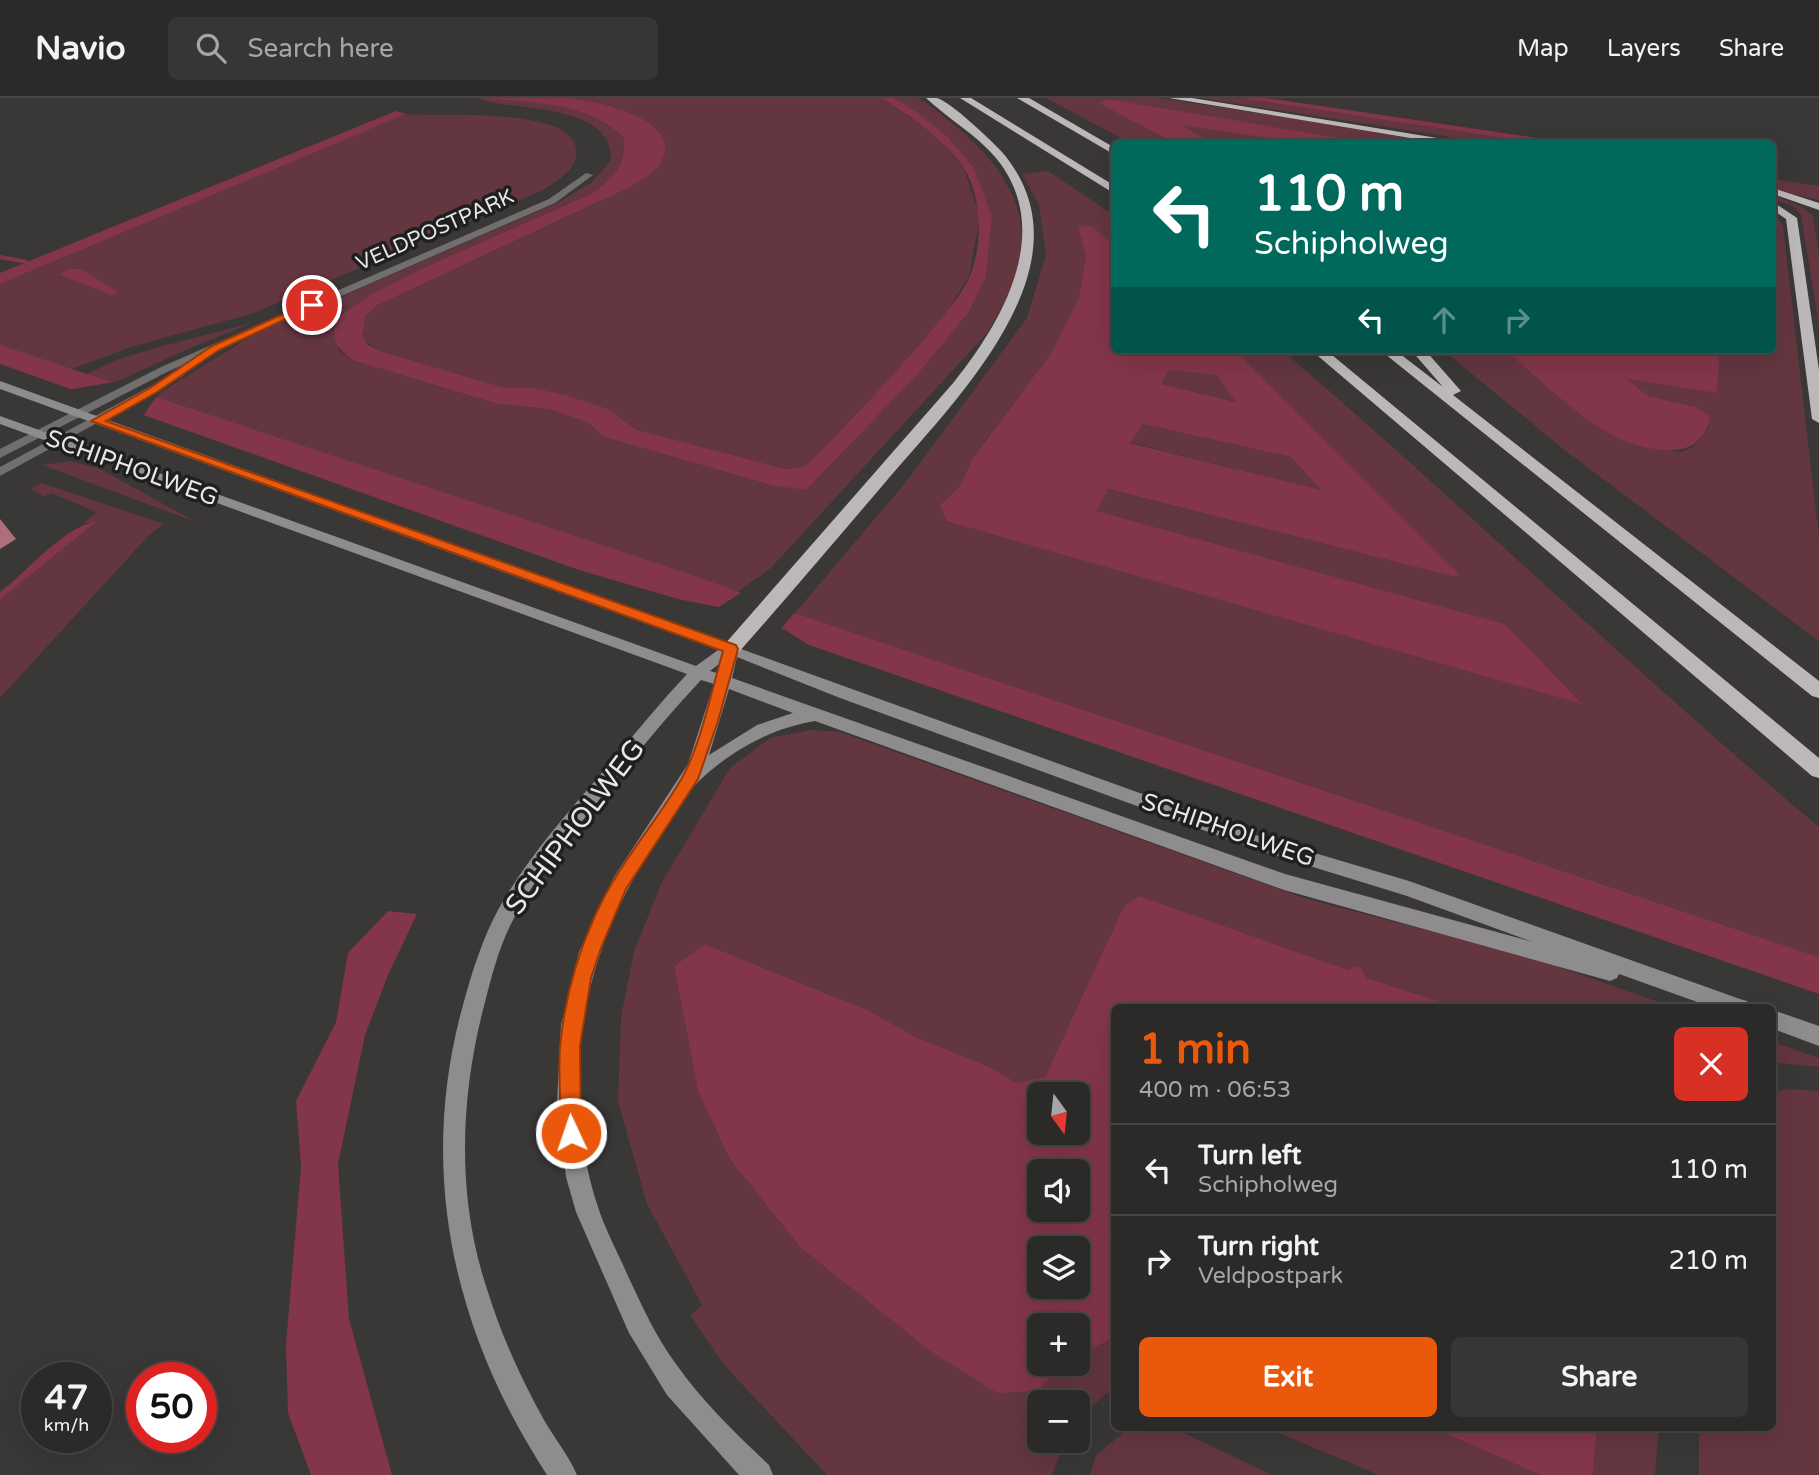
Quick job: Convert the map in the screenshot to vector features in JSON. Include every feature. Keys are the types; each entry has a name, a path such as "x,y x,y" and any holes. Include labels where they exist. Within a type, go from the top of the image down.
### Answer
{"highway":[{"path":"735,644 952,394 995,336 1023,275 1030,235 1023,195 1007,165 982,136 931,98"},
{"path":"965,98 1111,189"},
{"path":"1022,98 1111,150"},
{"path":"1174,98 1443,140"},
{"path":"1776,192 1800,198 1819,207"},
{"path":"1776,207 1791,218 1819,419"},
{"path":"1323,354 1819,769"},
{"path":"1392,354 1819,691"},
{"path":"1422,354 1490,432"}],"main road":[{"name":"SCHIPHOLWEG","path":"0,385 80,414 97,413 735,644 846,694 1261,844 1409,889 1728,1004"},
{"name":"SCHIPHOLWEG","path":"0,420 1284,881 1727,1004"},
{"name":"SCHIPHOLWEG","path":"564,1475 545,1450 489,1337 470,1279 460,1237 454,1187 452,1117 457,1077 471,1009 506,915 552,846 699,672 735,644"},
{"name":"SCHIPHOLWEG","path":"735,644 690,779 633,862 602,919 582,978 570,1046 569,1117 573,1149 588,1212 635,1320 675,1385 706,1422 759,1475"},
{"name":"SCHIPHOLWEG","path":"690,779 760,728 789,719 818,715"},
{"path":"1776,1021 1819,1036"}],"street":[{"name":"VELDPOSTPARK","path":"97,413 136,384 551,201 589,176"},
{"name":"VELDPOSTPARK","path":"97,413 114,412 216,348"},
{"path":"0,472 59,441 97,413"},
{"path":"0,454 80,414"}],"shaded area":[{"path":"476,98 535,102 592,116 624,138 620,164 612,177 591,194 432,264 371,294 338,317 339,351 355,361 498,404 549,409 587,422 604,437 774,486 806,490 916,375 969,312 986,277 992,217 947,136 895,98 918,98 926,103 967,136 1001,175 1013,197 1020,221 1022,247 1016,275 1007,298 987,333 770,569 737,592 157,397 255,334 559,202 592,182 611,160 607,141 596,128 579,119 558,112"},
{"path":"479,98 567,98 599,103 638,117 654,127 663,139 665,153 652,173 628,188 376,306 366,316 362,335 368,345 380,351 505,388 533,388 568,396 608,409 637,430 786,469 806,466 882,387 950,308 970,276 977,249 977,205 963,167 936,137 882,98 895,98 916,112 947,136 974,168 992,217 986,277 969,312 916,376 806,490 774,486 604,437 587,422 549,409 498,404 355,361 336,343 338,317 371,294 432,264 591,194 612,177 620,164 624,138 592,117 556,106"},
{"path":"566,98 882,98 938,138 964,169 980,217 969,276 949,309 896,373 806,466 786,469 637,430 608,409 533,388 505,388 380,351 372,346 363,336 362,325 376,306 597,203 655,170 618,108"},
{"path":"1046,98 1159,98 1437,140 1353,140 1106,100 1100,102 1169,140 1124,140"},
{"path":"1201,98 1240,98 1516,140 1469,140"},
{"path":"1240,98 1266,98 1552,140 1516,140"},
{"path":"1106,99 1353,140 1280,140 1182,125 1204,138 1216,140 1168,140 1099,103"},
{"path":"396,111 406,114 0,284 0,273"},
{"path":"405,114 500,116 551,125 568,135 576,148 576,156 566,174 541,191 254,313 131,347 72,369 0,346 0,284"},
{"path":"1179,124 1281,140 1216,140 1204,138"},
{"path":"1048,171 1111,213 1111,242 1091,225 1078,227 1086,257 1080,298 1052,352 973,456 960,486 940,505 946,521 1580,703 1505,624 1097,511 1107,489 1452,576 1459,575 1239,354 1287,354 1683,709 1819,827 1819,957 795,613 906,482 1027,318 1046,255 1039,205 1022,174"},
{"path":"1776,179 1819,186 1819,200 1776,190"},
{"path":"1776,196 1800,206 1813,216 1819,255 1819,326 1801,214 1791,205 1776,200"},
{"path":"1776,217 1783,226 1819,537 1819,641 1562,448 1448,354 1510,354 1589,420 1612,435 1657,449 1681,452 1693,447 1709,426 1696,407 1648,396 1626,378 1717,393 1720,354 1776,354"},
{"path":"1091,225 1111,242 1111,354 1239,354 1460,575 1452,576 1108,489 1097,511 1505,624 1582,704 946,521 940,505 960,486 973,457 1052,352 1079,298 1086,257 1078,227","holes":["1169,370 1216,375 1236,402 1161,384","1143,424 1291,457 1321,490 1130,443"]},
{"path":"68,269 81,269 119,293 112,295 59,275"},
{"path":"252,323 114,383 87,374 116,360"},
{"path":"0,345 698,577 795,613 1819,957 1819,994 809,645 785,630 718,607 678,599 579,570 0,364"},
{"path":"1510,354 1720,354 1717,393 1627,379 1648,396 1696,407 1710,416 1708,426 1699,439 1691,446 1681,449 1656,449 1630,443 1582,416"},
{"path":"1169,370 1216,375 1237,402 1160,384"},
{"path":"1143,424 1291,457 1322,491 1129,442"},
{"path":"70,461 98,468 196,522 42,465"},
{"path":"42,483 164,524 150,534 0,698 0,600 95,523 84,523 96,512 51,493 45,497 30,489"},
{"path":"96,522 0,600 0,592 59,540 84,525"},
{"path":"811,730 840,732 1307,899 1533,958 1665,1004 1448,1004 1367,978 1361,968 1355,966 1348,970 1139,896 1124,906 1045,1077 1016,1083 994,1069 913,1036 833,996 705,944 674,966 698,1091 729,1158 800,1247 929,1350 1033,1390 1027,1390 1027,1453 1060,1453 1052,1475 827,1475 725,1366 690,1315 702,1305 647,1204 618,1101 621,1017 634,951 662,882 730,768 770,738"},
{"path":"1139,896 1348,970 1355,966 1361,968 1367,978 1448,1004 1111,1004 1111,1339 1090,1350 1090,1313 1027,1313 1027,1376 1053,1376 1037,1390 997,1393 929,1350 800,1247 729,1158 698,1091 674,966 705,944 869,1011 913,1036 994,1069 1016,1083 1045,1077 1124,906"},
{"path":"388,911 417,914 388,975 365,1035 338,1164 349,1319 392,1475 311,1475 288,1413 286,1345 301,1166 296,1101 336,1022 348,953"},
{"path":"1776,1043 1819,1058 1819,1067 1776,1064"},
{"path":"1784,1089 1819,1091 1819,1475 1699,1475 1699,1431 1776,1431 1776,1092"},
{"path":"1111,1339 1111,1390 1090,1407 1090,1390 1037,1390 1053,1376 1090,1376 1090,1350"},
{"path":"1125,1431 1178,1431 1272,1475 1090,1475 1096,1455"},
{"path":"1274,1431 1439,1431 1541,1475 1379,1475"},
{"path":"1439,1431 1597,1431 1593,1475 1541,1475"},
{"path":"1597,1431 1659,1431 1655,1475 1593,1475"}],"pier":[{"path":"119,381 158,394 141,419 62,391"},
{"path":"744,591 797,610 778,632 714,610"}],"waterway":[{"path":"0,257 27,262"}],"route":[{"path":"312,305 216,348 153,390 97,421 731,649 711,721 690,779 639,851 620,884 602,919 582,978 570,1046 571,1133"}]}
